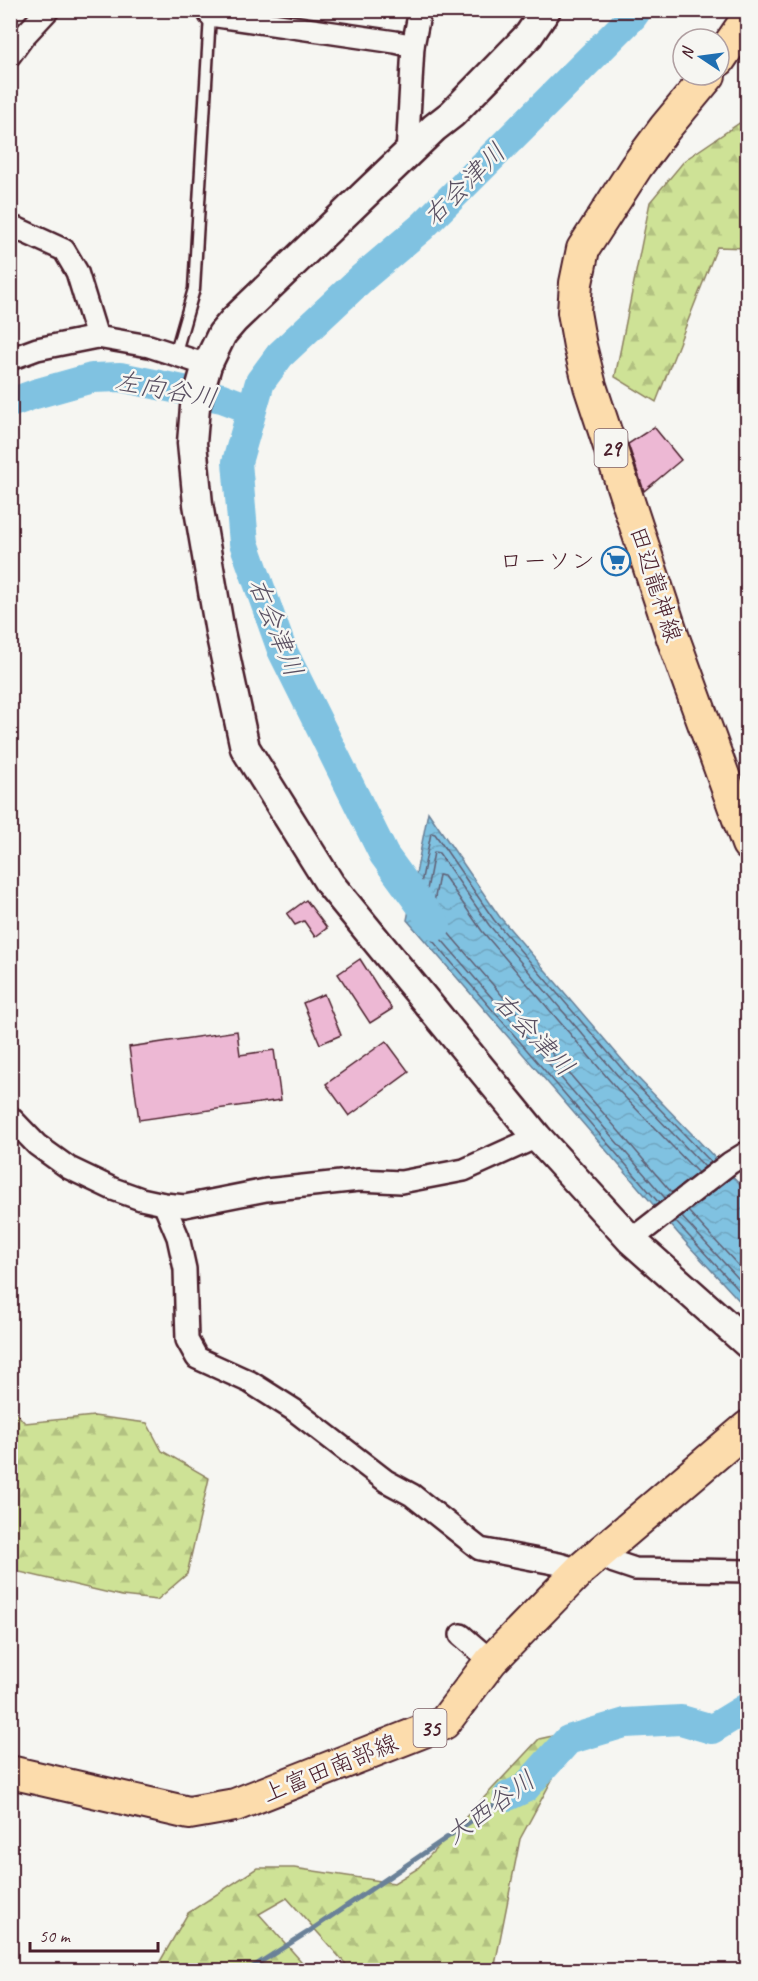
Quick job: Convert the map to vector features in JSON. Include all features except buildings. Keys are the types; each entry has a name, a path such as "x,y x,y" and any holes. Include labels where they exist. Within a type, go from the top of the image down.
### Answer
{"main road":[{"path":"731,42 747,15"},
{"name":"田辺龍神線","path":"699,87 653,143 583,249 576,283 574,312 590,386 674,638 747,844"},
{"name":"上富田南部線","path":"10,1772 189,1813 235,1805 444,1723 491,1660 589,1561 747,1426"}],"street":[{"path":"10,55 48,10"},
{"path":"407,155 413,46 420,10"},
{"path":"546,10 521,43 452,114 434,128 222,334 205,369 195,407 192,444 198,504 220,632 245,748 330,884 537,1137 641,1232 747,1344"},
{"path":"210,13 413,46"},
{"path":"10,228 18,229 64,250 77,272 97,337"},
{"path":"10,359 37,349 97,337 148,346 205,369"},
{"path":"10,1117 37,1145 69,1168 113,1189 141,1199 185,1206 266,1190 358,1180 401,1182 464,1170 537,1137"},
{"path":"641,1232 739,1157"},
{"path":"164,1204 178,1237 185,1269 187,1340 197,1358 250,1382 294,1410 386,1481 412,1495 480,1549 559,1564 589,1561 614,1562 635,1569 747,1571"},
{"path":"460,1635 491,1660"}],"lane":[{"path":"175,355 194,289 210,13"}],"green space":[{"path":"747,118 747,248 717,247 656,402 615,377 650,202 685,160"},
{"path":"10,1406 25,1423 94,1416 147,1423 162,1451 209,1478 187,1574 157,1600 122,1596 11,1570"},
{"path":"579,1730 520,1839 494,1970 351,1970 287,1898 259,1914 309,1970 155,1970 188,1913 257,1868 294,1868 394,1883 417,1869 539,1739"}],"water":[{"path":"428,812 499,916 635,1075 747,1191 747,1309 689,1246 407,920"}],"waterway":[{"name":"右会津川","path":"436,926 384,855 282,650 244,543 237,462 260,382 280,355 362,278 422,227 637,10"},
{"name":"左向谷川","path":"10,403 92,378 120,377 222,398 251,409"},
{"name":"大西谷川","path":"508,1796 525,1788 568,1740 625,1723 681,1720 712,1729 748,1707"},
{"name":"大西谷川","path":"248,1970 508,1796"}],"place":[{"name":"ローソン","path":"616,561"}]}
